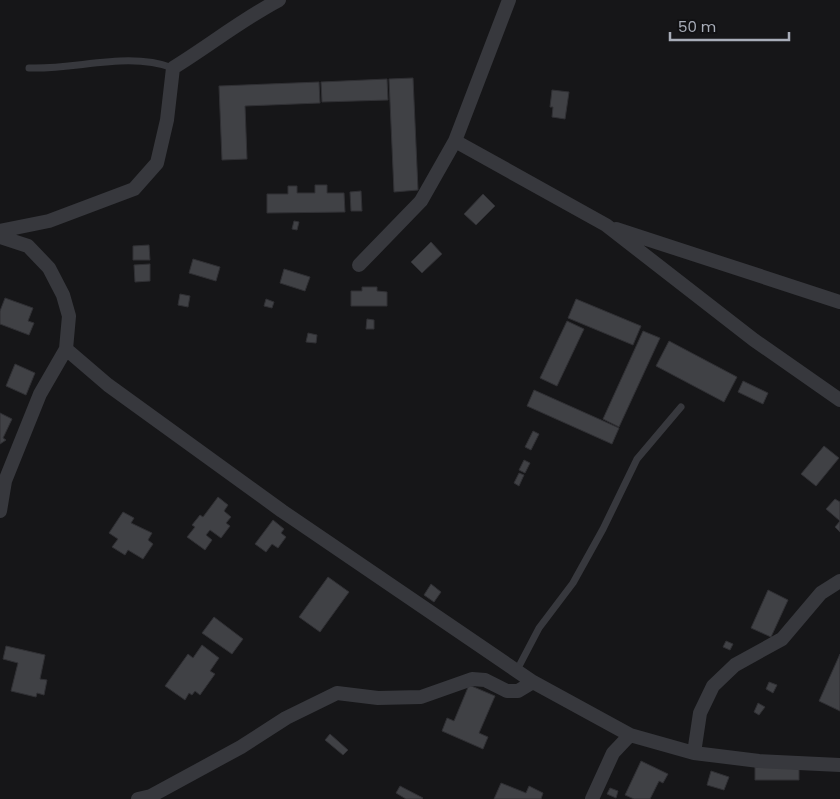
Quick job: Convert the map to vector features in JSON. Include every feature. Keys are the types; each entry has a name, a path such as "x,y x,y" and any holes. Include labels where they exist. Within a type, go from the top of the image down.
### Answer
{"street":[{"path":"0,231 49,221 134,189 157,163 167,120 173,68 209,46 246,17 278,0"},
{"path":"360,265 421,201 455,141 510,0"},
{"path":"455,141 606,225 754,340 840,400"},
{"path":"606,225 840,302"},
{"path":"0,237 28,246 49,268 64,295 69,316 66,349 40,394 4,481 0,512"},
{"path":"66,349 108,385 282,511 533,682 630,735 694,753 759,761 840,765"},
{"path":"694,753 700,713 713,686 735,665 782,639 821,593 840,581"},
{"path":"138,799 150,796 241,747 286,718 337,693 378,698 421,697 472,679 485,680 507,691 518,692 533,682"},
{"path":"592,799 612,753 630,735"}],"lane":[{"path":"29,68 53,69 113,60 158,62 173,68"},
{"path":"517,670 539,628 573,583 603,529 637,459 681,407"}],"building":[{"path":"413,78 418,190 394,192 389,79"},
{"path":"387,79 388,100 322,102 321,82"},
{"path":"319,82 320,103 245,106 247,159 222,160 219,86"},
{"path":"552,90 569,92 565,119 552,117 553,107 550,107"},
{"path":"315,185 327,185 327,193 344,193 345,212 267,213 267,194 288,194 288,186 297,186 297,193 315,193"},
{"path":"361,191 362,211 351,211 350,192"},
{"path":"483,194 495,206 476,225 464,214"},
{"path":"294,221 299,222 297,230 292,229"},
{"path":"431,242 442,254 422,273 411,262"},
{"path":"149,245 150,260 133,260 133,246"},
{"path":"193,259 220,267 216,281 189,273"},
{"path":"150,264 150,281 135,282 134,265"},
{"path":"284,269 310,277 305,291 280,283"},
{"path":"362,287 377,287 377,291 387,292 387,306 351,306 351,291 362,291"},
{"path":"180,294 190,296 188,307 178,305"},
{"path":"5,298 33,308 28,321 34,323 29,335 0,324 0,311"},
{"path":"266,299 274,302 272,308 264,306"},
{"path":"576,299 641,326 633,345 568,318"},
{"path":"367,319 374,320 374,329 366,329"},
{"path":"567,321 584,329 557,386 540,378"},
{"path":"643,331 660,338 619,427 603,419"},
{"path":"308,333 317,335 316,343 306,342"},
{"path":"669,341 737,377 724,402 656,366"},
{"path":"15,364 35,373 26,395 6,386"},
{"path":"743,381 768,393 763,404 738,392"},
{"path":"534,390 619,428 612,444 527,406"},
{"path":"0,413 12,419 3,438 6,440 0,444"},
{"path":"533,431 539,434 531,450 525,447"},
{"path":"824,446 839,458 816,486 801,474"},
{"path":"524,460 530,463 525,473 519,470"},
{"path":"519,473 524,475 519,486 514,483"},
{"path":"218,497 228,505 224,511 231,517 226,523 230,526 221,538 210,530 206,535 212,540 205,550 187,537 195,527 192,525 200,515 203,517"},
{"path":"835,499 840,502 840,521 826,509"},
{"path":"123,512 134,518 131,523 152,533 148,540 153,544 143,559 128,550 125,555 112,547 118,539 109,533"},
{"path":"273,520 284,529 281,533 286,537 278,548 272,544 266,552 255,544"},
{"path":"840,521 840,532 835,527"},
{"path":"328,577 349,592 320,632 299,617"},
{"path":"431,584 441,592 434,602 424,595"},
{"path":"768,590 788,600 771,637 751,628"},
{"path":"214,617 243,639 232,654 202,633"},
{"path":"726,641 733,644 730,650 723,647"},
{"path":"202,645 219,658 210,671 215,674 200,695 195,691 192,695 189,693 185,700 165,686 188,654 193,658"},
{"path":"6,646 45,655 40,679 47,680 44,695 37,693 36,697 11,691 18,663 3,659"},
{"path":"840,654 840,711 819,701"},
{"path":"769,682 777,685 773,693 766,689"},
{"path":"469,685 495,696 479,733 488,737 483,749 442,731 447,718 454,721"},
{"path":"758,703 765,707 759,715 754,712"},
{"path":"330,734 348,750 343,755 325,740"},
{"path":"641,761 668,774 663,783 659,781 650,799 634,799 625,795"},
{"path":"755,767 799,767 799,780 755,780"},
{"path":"711,771 729,777 724,790 707,785"},
{"path":"501,783 526,793 529,786 543,793 541,799 494,799"},
{"path":"400,786 423,798 406,799 396,793"},
{"path":"610,788 618,791 616,798 607,794"}]}
